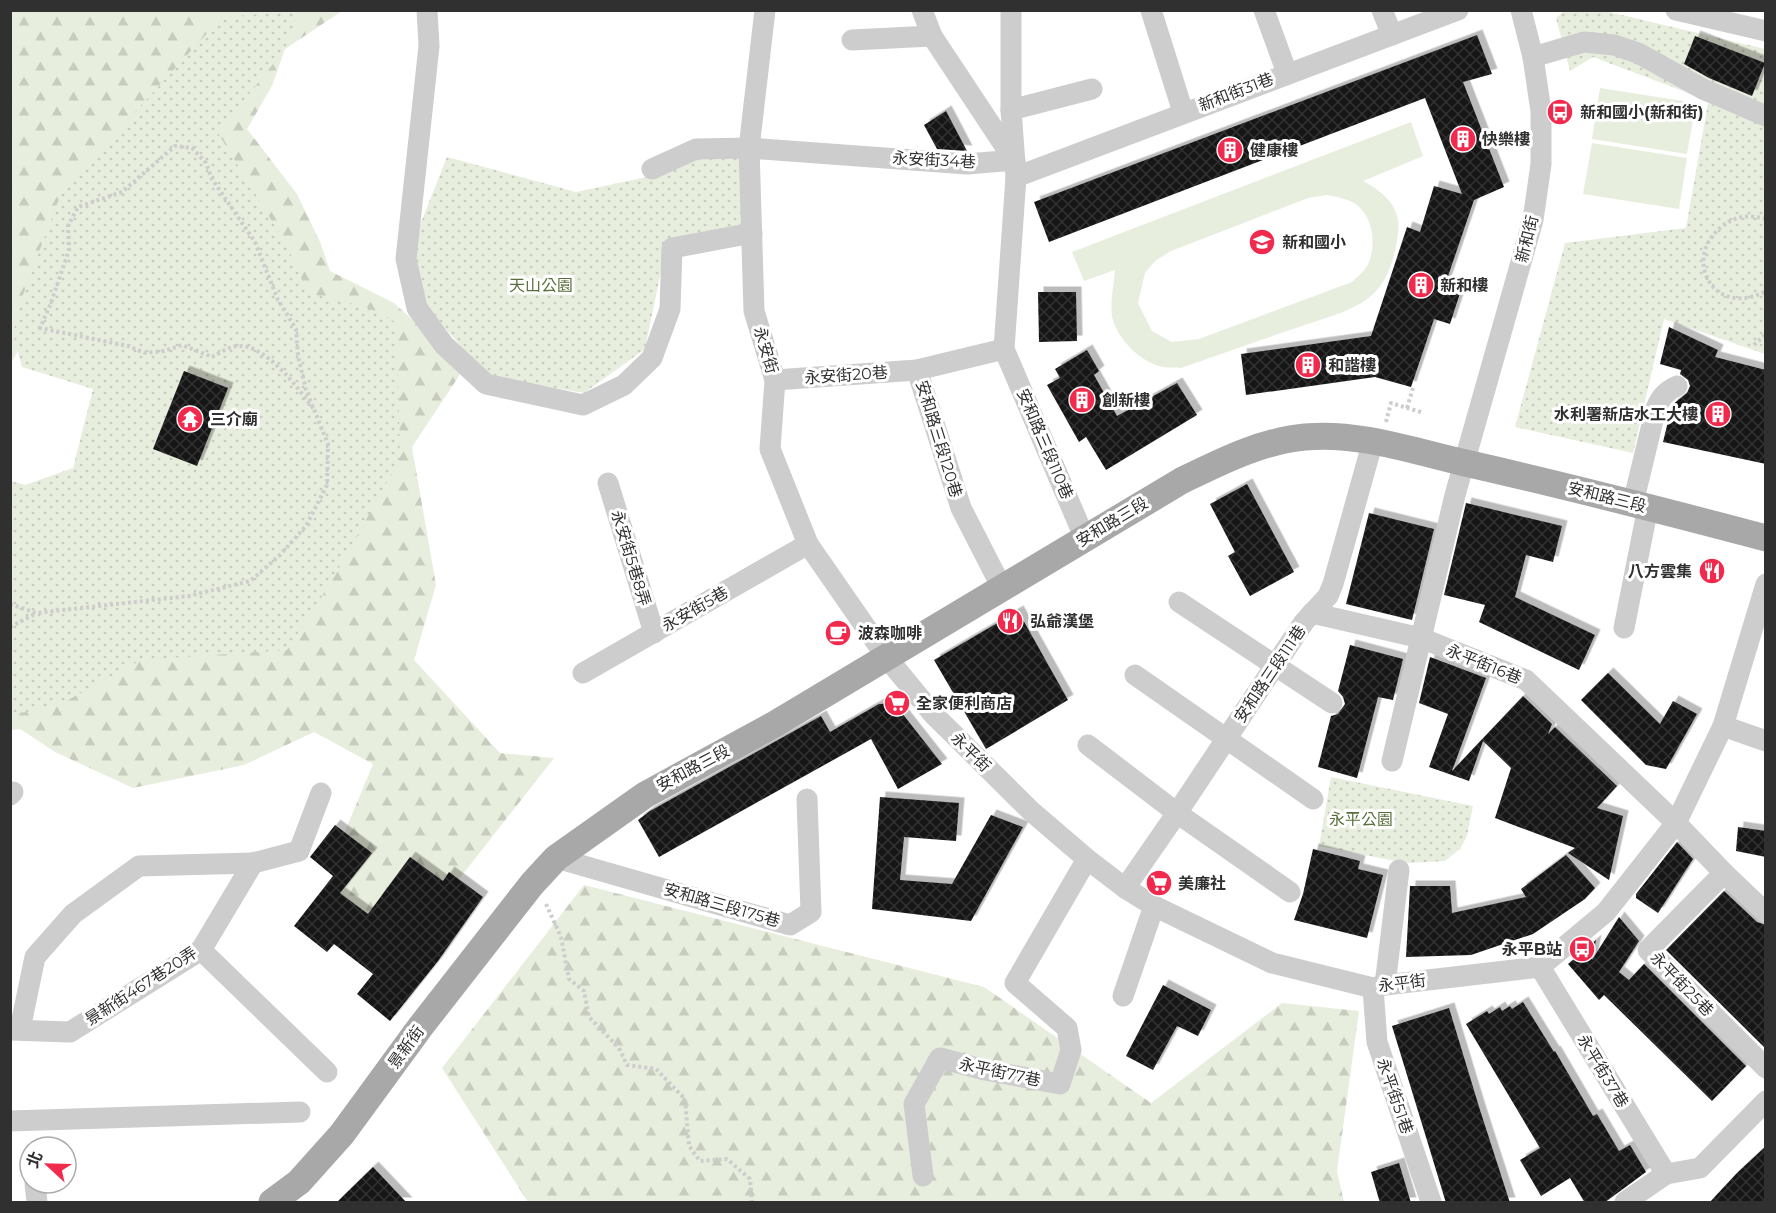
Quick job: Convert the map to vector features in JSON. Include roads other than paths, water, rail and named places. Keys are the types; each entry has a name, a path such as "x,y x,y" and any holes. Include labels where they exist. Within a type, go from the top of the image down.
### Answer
{"main road":[{"name":"安和路三段","path":"532,884 556,858 645,795 775,724 1181,481 1264,445 1304,437 1344,436 1373,441 1640,505 1766,538"},
{"name":"景新街","path":"272,1203 299,1182 342,1134 421,1026 532,884"}],"street":[{"path":"427,10 429,46 406,259 417,308 444,345 486,384 583,405 624,385 652,358 670,309 672,248 752,233"},
{"name":"永安街","path":"765,10 749,148 754,311 775,380 770,449 808,544 887,658"},
{"path":"922,10 932,36 1015,168"},
{"path":"1004,349 1015,168 1011,110 1011,10"},
{"path":"1151,10 1183,112"},
{"path":"1264,10 1287,73"},
{"path":"1382,10 1392,35"},
{"name":"新和街31巷","path":"1015,168 1183,112 1458,10"},
{"name":"新和街","path":"1392,761 1464,462 1533,220 1541,164 1541,111 1533,57 1521,10"},
{"path":"1676,10 1766,31"},
{"path":"852,40 932,36"},
{"path":"1533,57 1584,42 1614,45 1638,53 1703,89 1766,116"},
{"path":"1011,110 1092,89"},
{"name":"永安街34巷","path":"652,169 696,149 749,148 1015,168"},
{"name":"安和路三段120巷","path":"1002,588 961,508 917,370 1004,349"},
{"name":"安和路三段110巷","path":"1004,349 1085,539"},
{"name":"永安街20巷","path":"775,380 917,370"},
{"path":"1624,628 1640,505 1656,408 1660,398 1677,386"},
{"name":"安和路三段111巷","path":"1125,888 1304,622 1328,596 1373,441"},
{"name":"永安街5巷8弄","path":"608,483 654,633"},
{"name":"永安街5巷","path":"583,673 808,544"},
{"path":"1540,967 1606,912 1676,823 1723,726 1766,584"},
{"path":"1179,602 1332,703"},
{"name":"永平街16巷","path":"1312,613 1421,638 1526,680 1676,823 1766,913"},
{"name":"永平街","path":"887,658 934,715 1031,811 1087,859 1125,888 1154,906 1272,963 1379,986 1540,967"},
{"path":"1135,675 1313,799"},
{"path":"1723,726 1766,741"},
{"path":"1088,745 1177,813 1290,891"},
{"name":"景新街467巷20弄","path":"253,863 201,950 70,1032 15,1029 35,957 73,914 139,866 253,863 299,851 321,793"},
{"name":"安和路三段175巷","path":"556,858 790,925 811,912 807,800"},
{"name":"永平街77巷","path":"924,1176 914,1104 940,1058 985,1070 1060,1084 1071,1050 1067,1028 1015,983 1087,859"},
{"name":"永平街51巷","path":"1399,870 1379,986 1377,1042 1431,1203"},
{"name":"永平街25巷","path":"1724,873 1648,950 1766,1068"},
{"path":"1123,996 1154,906"},
{"path":"201,950 327,1072"},
{"name":"永平街37巷","path":"1540,967 1666,1174"},
{"path":"1625,1203 1666,1174 1700,1168 1766,1101"},
{"path":"10,1121 300,1112"}],"place":[{"name":"新和國小(新和街)","path":"1560,112"},
{"name":"快樂樓","path":"1463,139"},
{"name":"健康樓","path":"1230,150"},
{"name":"新和國小","path":"1262,242"},
{"name":"新和樓","path":"1421,285"},
{"name":"和諧樓","path":"1308,365"},
{"name":"創新樓","path":"1082,400"},
{"name":"水利署新店水工大樓","path":"1718,414"},
{"name":"三介廟","path":"190,419"},
{"name":"八方雲集","path":"1712,571"},
{"name":"弘爺漢堡","path":"1010,621"},
{"name":"波森咖啡","path":"838,633"},
{"name":"全家便利商店","path":"897,703"},
{"name":"美廉社","path":"1159,883"},
{"name":"永平B站","path":"1582,949"}],"park label":[{"name":"天山公園","path":"541,285"},
{"name":"永平公園","path":"1361,819"}]}
